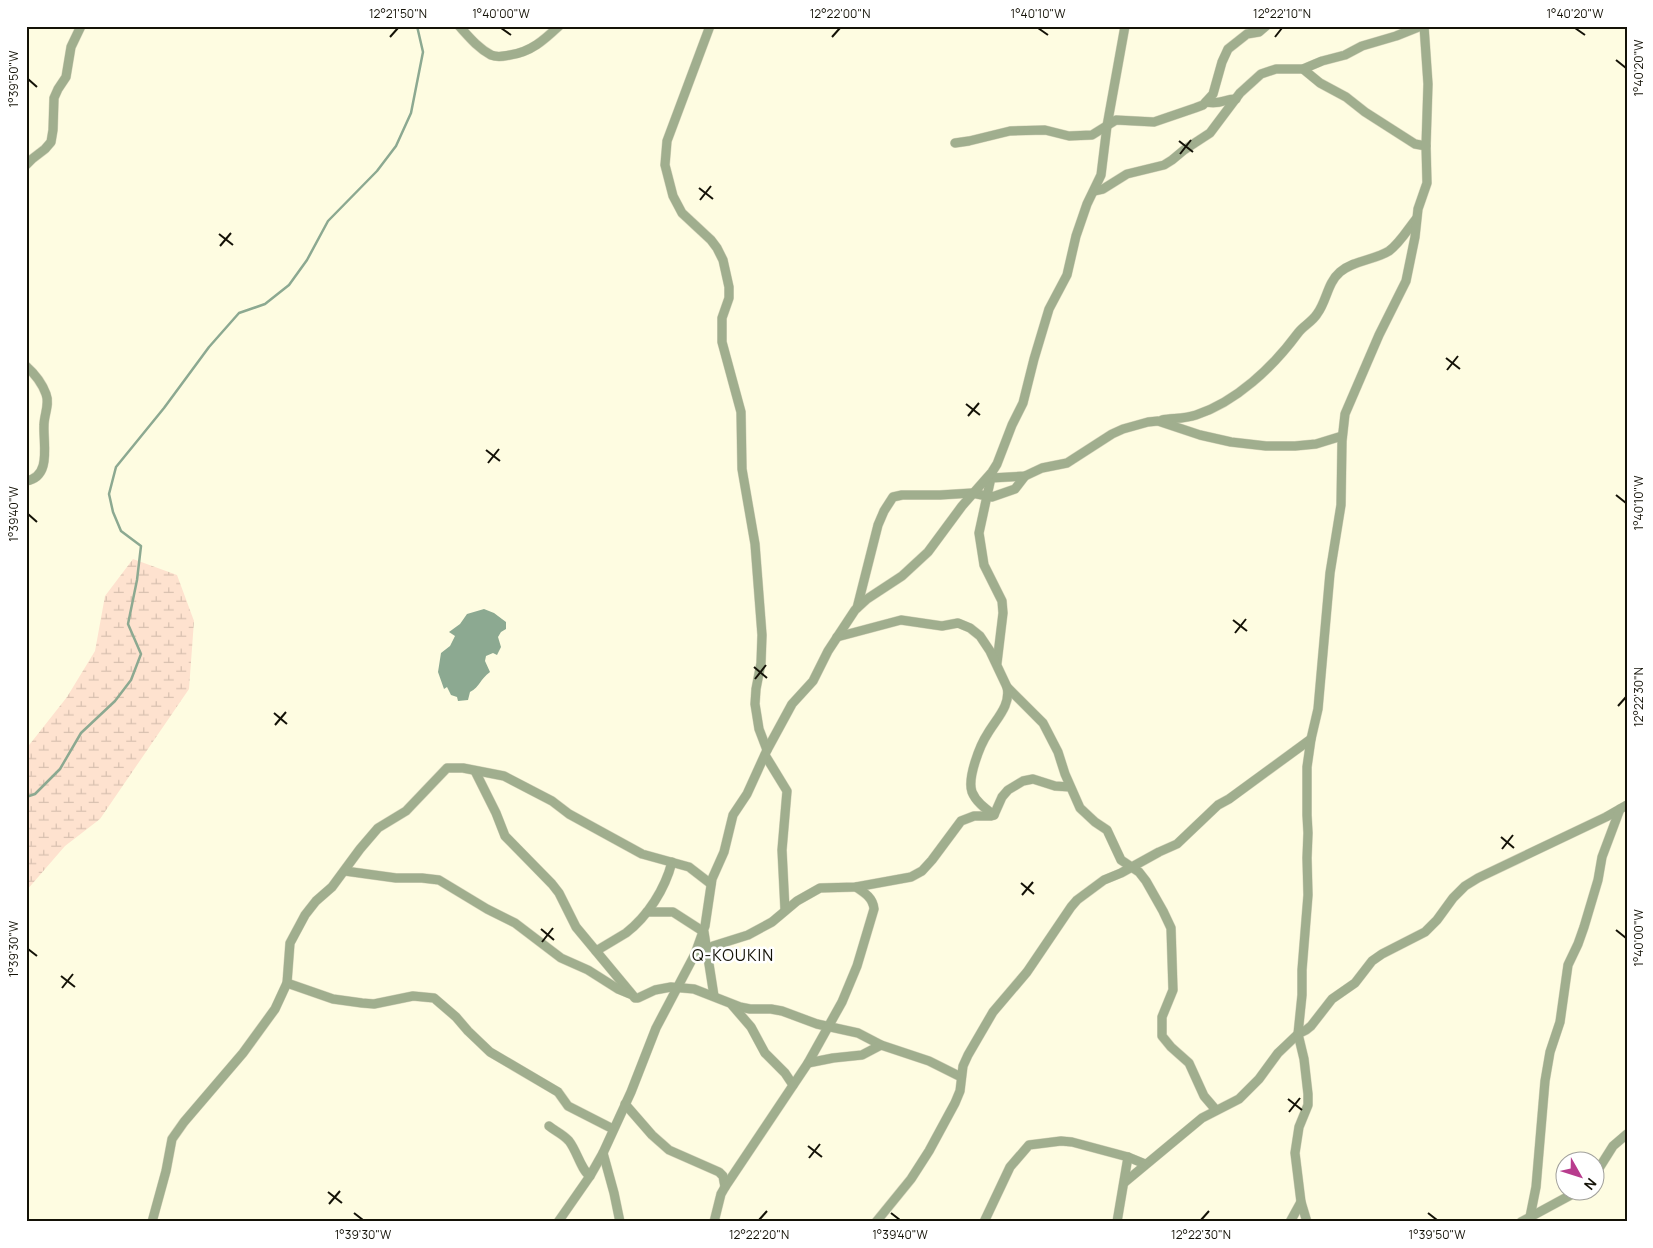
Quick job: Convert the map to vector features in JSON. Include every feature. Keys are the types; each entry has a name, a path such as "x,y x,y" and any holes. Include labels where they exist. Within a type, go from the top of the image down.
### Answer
{"street":[{"path":"26,165 51,142 54,130 54,98 66,77 71,47 81,26"},
{"path":"459,26 484,50 500,57 528,51 559,26"},
{"path":"710,26 668,136 665,165 674,196 682,213 717,248 723,260 729,287 729,298 722,318 722,342 741,412 742,469 755,544 762,635 761,663 755,704 759,729 766,752 787,791 782,850 785,910"},
{"path":"997,666 1003,613 1002,601 984,565 980,543 980,522 992,475 1023,403 1049,309 1068,275 1076,236 1087,204 1101,175 1107,126 1125,26"},
{"path":"955,143 1010,131 1046,130 1069,136 1092,135 1120,120 1161,121 1206,102 1213,94 1222,62 1228,49 1247,34 1259,32 1266,26"},
{"path":"1094,191 1103,189 1133,172 1168,162 1210,132 1248,85 1268,71 1303,69 1322,61 1345,55 1362,46 1422,26 1428,84 1426,146 1428,177 1416,218 1415,237 1406,281 1379,335 1346,414 1342,436 1341,505 1330,573 1318,709 1311,739 1306,786 1308,895 1298,1034 1304,1059 1308,1105 1299,1127 1294,1153 1301,1202 1307,1222"},
{"path":"1303,69 1320,83 1346,97 1365,112 1415,144 1426,146"},
{"path":"1206,102 1219,103 1236,99"},
{"path":"857,608 878,525 890,500 898,495 940,496 972,493 987,497 1000,495 1015,488 1025,476 1042,468 1071,461 1093,445 1123,429 1148,422 1186,418 1210,410 1252,382 1286,350 1299,332 1314,319 1328,287 1340,272 1350,265 1389,251 1401,239 1416,218"},
{"path":"26,366 40,381 48,402 44,424 44,465 40,474 35,479 26,481"},
{"path":"1158,421 1200,435 1231,442 1266,446 1316,444 1342,436"},
{"path":"558,1222 590,1176 603,1153 656,1028 695,954 704,932 711,884 724,852 733,815 747,794 766,752 796,699 813,681 824,656 857,608 921,560 939,539 972,493 992,475 1025,476"},
{"path":"837,637 901,620 942,626 958,623 970,628 980,636 990,651 1007,687 1043,723 1058,752 1070,787 1080,808 1107,830 1121,860 1139,872 1146,881 1171,928 1173,990 1162,1017 1162,1036 1188,1063 1204,1096 1216,1110"},
{"path":"994,815 976,800 971,785 977,754 1001,714 1008,698 1007,687"},
{"path":"876,1222 920,1168 956,1103 968,1055 993,1012 1026,972 1070,907 1099,882 1181,841 1218,805 1230,799 1311,739"},
{"path":"152,1222 166,1172 172,1139 275,1009 287,983 288,950 298,926 310,908 332,887 378,828 406,811 447,768 455,767 504,776 552,801 569,814 642,854 689,867 711,884"},
{"path":"475,771 505,836 552,884 576,927 630,994"},
{"path":"994,815 1002,797 1008,790 1023,781 1033,779 1055,786 1070,787"},
{"path":"1125,1182 1144,1164 1176,1141 1202,1118 1232,1104 1245,1094 1259,1080 1278,1053 1298,1034 1311,1026 1332,999 1355,983 1372,961 1425,932 1437,920 1453,898 1466,886 1478,878 1623,807"},
{"path":"1530,1219 1539,1166 1544,1081 1550,1052 1560,1022 1568,965 1584,927 1598,880 1602,857 1623,807"},
{"path":"695,954 707,948 748,935 772,922 785,910 820,888 856,887 911,877 922,871 932,860 961,821 974,816 994,815"},
{"path":"596,951 627,932 647,912 664,886 672,862"},
{"path":"345,871 391,877 439,880 487,909 515,923 561,958 588,970 618,989 638,998 655,990 677,986 694,989 732,1005 750,1009 782,1011 829,1027 847,1029 881,1045 929,1061 961,1077"},
{"path":"714,1222 725,1186 808,1063 851,983 874,909 874,904 870,898 856,887"},
{"path":"647,912 673,912 704,932 714,996"},
{"path":"287,983 333,999 362,1003 374,1004 413,996 434,998 456,1017 468,1032 490,1052 558,1092 568,1106 613,1129"},
{"path":"732,1005 751,1027 765,1053 785,1073 793,1085"},
{"path":"808,1063 862,1055 881,1045"},
{"path":"625,1104 663,1145 676,1154 719,1172 723,1176 725,1186"},
{"path":"549,1126 568,1140 581,1162 584,1172 590,1176"},
{"path":"1606,1157 1613,1146 1627,1134"},
{"path":"984,1222 1010,1167 1029,1145 1061,1141 1072,1142 1128,1157 1144,1164"},
{"path":"603,1153 620,1222"},
{"path":"1117,1222 1128,1157"},
{"path":"1521,1222 1530,1219 1563,1200"},
{"path":"1290,1222 1301,1202"}],"green space":[{"path":"133,559 177,575 194,621 189,689 100,819 65,846 26,891 26,749 67,697 95,651 105,596"}],"shaded area":[{"path":"484,609 494,613 506,622 506,629 498,637 501,647 497,655 493,653 486,656 485,661 490,672 470,692 468,700 458,701 457,697 451,695 447,687 444,689 438,672 441,653 450,646 455,636 449,632 460,624 467,614"}],"waterway":[{"path":"26,797 35,794 60,769 81,733 115,701 131,680 141,654 128,624 137,580 141,546 121,531 113,512 109,494 116,467 164,408 209,347 239,313 265,304 289,285 307,260 328,221 377,171 396,146 411,113 423,52 417,26"}],"district":[{"name":"Q-KOUKIN","path":"733,955"}]}
